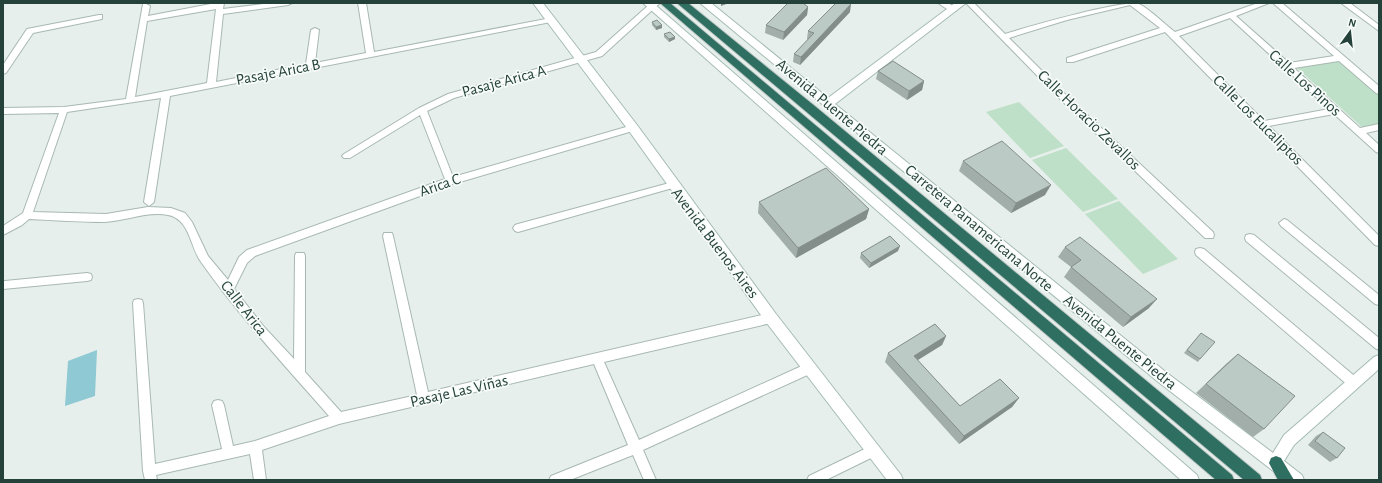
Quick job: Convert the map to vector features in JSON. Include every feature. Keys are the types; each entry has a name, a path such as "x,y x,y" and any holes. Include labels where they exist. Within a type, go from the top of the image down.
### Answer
{"highway":[{"name":"Carretera Panamericana Norte","path":"665,3 1227,480"},
{"name":"Carretera Panamericana Norte","path":"682,3 806,104 1255,480"},
{"path":"1276,463 1287,480"}],"main road":[{"name":"Avenida Buenos Aires","path":"538,3 633,128 672,185 771,318 896,480"},
{"name":"Avenida Puente Piedra","path":"705,3 750,38 828,104 1162,377 1297,480"},
{"path":"828,104 961,3"},
{"path":"652,4 1192,480"},
{"path":"1276,463 1282,449 1289,440 1379,361"}],"street":[{"path":"144,19 219,7 288,3"},
{"path":"362,3 370,54"},
{"path":"942,3 953,9"},
{"name":"Calle Horacio Zevallos","path":"970,3 1064,98 1209,235"},
{"path":"1004,37 1065,18 1128,3"},
{"name":"Calle Los Eucaliptos","path":"1133,3 1174,35 1379,242"},
{"path":"1174,35 1266,3"},
{"path":"1276,3 1379,90"},
{"path":"1345,3 1379,28"},
{"name":"Pasaje Arica A","path":"347,156 422,110 451,96 599,54 652,4"},
{"path":"130,101 146,6"},
{"path":"211,86 219,7"},
{"name":"Calle Los Pinos","path":"1231,15 1379,150"},
{"path":"3,71 30,31 100,17"},
{"name":"Pasaje Arica B","path":"3,111 64,110 130,101 551,20"},
{"path":"1070,60 1166,29"},
{"path":"310,66 315,30"},
{"path":"1286,66 1341,58"},
{"path":"27,215 106,218 148,206 166,95"},
{"path":"3,231 19,222 27,215 64,110"},
{"path":"422,110 450,181"},
{"path":"1262,124 1335,111"},
{"path":"1358,131 1379,127"},
{"name":"Arica C","path":"229,288 243,260 251,253 450,181 633,128"},
{"path":"518,228 672,185"},
{"name":"Calle Arica","path":"148,206 182,216 189,225 204,258 229,288 261,331 339,418"},
{"path":"1284,224 1379,301"},
{"path":"388,236 424,399"},
{"path":"1250,238 1379,345"},
{"path":"1200,252 1354,382"},
{"path":"299,374 300,256"},
{"path":"4,284 87,277"},
{"path":"138,303 150,476"},
{"name":"Pasaje Las Viñas","path":"150,476 229,452 255,446 339,418 771,318"},
{"path":"597,359 650,480"},
{"path":"555,480 635,448 810,368"},
{"path":"218,405 229,452"},
{"path":"255,446 260,480"},
{"path":"813,480 873,451"}],"green space":[{"path":"1339,60 1379,94 1379,124 1363,128 1296,67"},
{"path":"1019,102 1064,146 1030,158 986,112"},
{"path":"1066,148 1118,199 1083,212 1032,160"},
{"path":"1119,201 1178,259 1143,274 1085,214"}],"water":[{"path":"97,350 95,396 65,406 68,361"}],"building":[{"path":"788,3 803,3 808,7 784,32 766,25"},
{"path":"836,3 851,4 801,57 794,54 814,33 808,31"},
{"path":"657,20 662,25 656,27 652,22"},
{"path":"670,32 675,37 669,39 664,34"},
{"path":"893,61 924,81 909,91 878,71"},
{"path":"1002,141 1051,185 1016,203 963,161"},
{"path":"826,168 869,209 798,248 759,202"},
{"path":"890,236 900,246 871,263 861,253"},
{"path":"1080,237 1157,299 1131,317 1071,267 1081,260 1065,247"},
{"path":"935,324 946,336 914,356 960,406 1000,379 1019,398 964,436 888,353"},
{"path":"1201,333 1215,342 1200,359 1187,350"},
{"path":"1238,354 1295,396 1264,429 1206,384"},
{"path":"1323,432 1345,448 1337,458 1315,441"}]}
